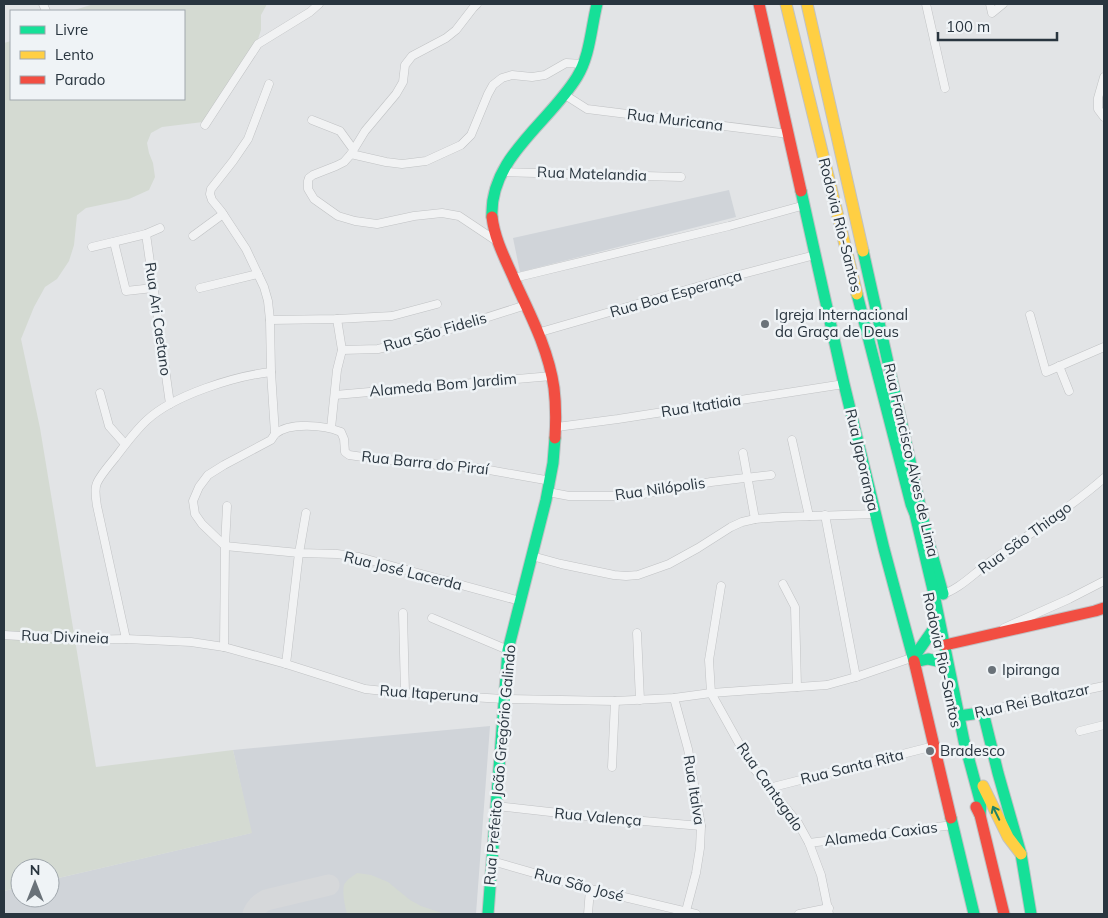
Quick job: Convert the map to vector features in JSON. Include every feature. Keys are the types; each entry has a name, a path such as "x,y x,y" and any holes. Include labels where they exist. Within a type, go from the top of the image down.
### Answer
{"main road":[{"name":"Rua Prefeito João Gregório Galindo","path":"488,914 508,650 550,487 557,427 550,366 498,242 492,209 496,187 514,154 570,90 579,74 586,58 597,4"},
{"name":"Rua Japoranga","path":"759,4 844,384 875,514 914,659 974,914"},
{"name":"Rodovia Rio-Santos","path":"786,4 910,504 915,514 939,594"},
{"name":"Rua Francisco Alves de Lima","path":"807,4 939,594"},
{"name":"Rodovia Rio-Santos","path":"910,504 909,516 938,627 942,662 954,717 974,803 980,815 1004,914"},
{"path":"914,659 938,627 939,594"},
{"path":"949,644 1104,608"},
{"name":"Rodovia Rio-Santos","path":"938,627 949,644 971,714 964,741 981,804 980,815"},
{"path":"910,643 924,644"},
{"path":"914,659 942,662"},
{"path":"971,714 998,773 1021,854 1031,914"},
{"path":"970,760 1008,837 1021,854"}],"street":[{"path":"205,125 258,44 310,12 319,4"},
{"path":"477,4 456,30 446,38 412,56 405,64 403,82 396,94 365,131 344,162 313,175 309,178 308,189 314,199 338,216 355,221 377,224 414,216 442,213 459,216 498,242"},
{"path":"926,4 945,88"},
{"path":"990,4 992,13 1003,4"},
{"path":"312,120 340,131 352,151 386,162 402,164 426,161 461,146 471,135 493,85 502,78 512,75 532,77 545,74 566,63 583,64"},
{"path":"1104,77 1098,98 1098,109 1104,117"},
{"path":"268,84 248,138 210,194 212,200 246,249 264,287 268,301 275,434"},
{"name":"Rua Muricana","path":"565,95 587,109 788,134"},
{"name":"Rua Matelandia","path":"503,172 681,177"},
{"path":"514,278 805,206"},
{"path":"194,236 223,214"},
{"path":"92,247 146,234 160,228"},
{"name":"Rua Ari Caetano","path":"146,234 170,404"},
{"path":"114,242 126,291 153,288"},
{"name":"Rua Boa Esperança","path":"537,333 731,277 815,256"},
{"path":"200,288 258,274"},
{"path":"270,320 392,316 437,304"},
{"name":"Rua São Fidelis","path":"342,350 378,349 416,340 526,305"},
{"path":"1030,315 1046,372 1104,347"},
{"path":"225,546 202,524 195,514 193,500 199,487 208,475 271,440 275,434 288,428 312,426 331,428 337,370 342,350 337,319"},
{"path":"1059,366 1069,391"},
{"path":"126,639 96,496 96,483 125,444 148,419 170,404 201,390 235,379 271,372"},
{"name":"Alameda Bom Jardim","path":"335,394 552,376"},
{"name":"Rua Itatiaia","path":"557,427 844,384"},
{"path":"100,393 109,426 125,444"},
{"name":"Rua Barra do Piraí","path":"331,428 341,432 344,439 345,452 349,455 478,468 550,487"},
{"path":"792,440 809,516"},
{"path":"743,454 754,519"},
{"name":"Rua Nilópolis","path":"550,487 569,496 618,496 771,475"},
{"name":"Rua São Thiago","path":"939,594 969,579 1087,493 1104,478"},
{"path":"224,647 225,546 228,506"},
{"path":"286,664 299,553 306,513"},
{"path":"532,556 614,575 638,575 668,564 698,548 731,526 742,522 754,519 875,514"},
{"path":"825,515 856,677"},
{"name":"Rua José Lacerda","path":"225,546 359,557 520,601"},
{"path":"992,634 1031,615 1069,600 1104,581"},
{"path":"783,584 795,607 797,687"},
{"path":"710,692 709,660 721,586"},
{"path":"403,613 405,693"},
{"path":"432,618 508,650"},
{"path":"636,633 640,700"},
{"name":"Rua Divineia","path":"4,635 82,640 126,639"},
{"name":"Rua Itaperuna","path":"126,639 191,642 224,647 365,689 504,699 640,700 674,698 710,692 827,685 914,659"},
{"name":"Rua Rei Baltazar","path":"971,714 1104,686"},
{"name":"Rua Cantagalo","path":"710,692 751,765 798,823 809,843 821,875 829,911"},
{"name":"Rua Italva","path":"674,698 688,748 701,826 696,873 686,911"},
{"path":"612,767 615,700"},
{"path":"1080,731 1104,726"},
{"name":"Rua Santa Rita","path":"769,788 934,746"},
{"name":"Rua Valença","path":"496,806 701,826"},
{"name":"Alameda Caxias","path":"809,843 953,825"},
{"name":"Rua São José","path":"492,861 590,889 696,914"},
{"path":"588,914 590,889"},
{"path":"799,914 829,911"}],"shaded area":[{"path":"94,4 267,4 261,15 261,30 258,39 203,122 162,127 151,133 147,143 155,177 149,190 129,199 86,208 77,215 74,245 69,261 57,279 45,287 34,307 21,339 40,428 96,767 233,750 252,833 60,878 60,858 10,858 10,890 4,891 4,43 10,41 10,100 185,100 185,10 74,10"},
{"path":"729,190 736,217 520,272 513,238"},
{"path":"490,726 476,914 4,914 4,891 10,890 10,908 60,908 60,878 251,833 233,750"},
{"path":"357,873 371,875 388,882 410,900 445,914 347,914 343,888 348,880"}],"taxiway":[{"path":"253,914 255,909 266,900 329,885"}],"traffic: fast":[{"path":"492,217 494,196 500,177 510,159 565,94 581,69 585,60 597,4"},
{"path":"801,191 844,384 884,549 914,661"},
{"path":"863,251 926,532 943,594"},
{"path":"857,294 934,594 964,741 981,804 980,815"},
{"path":"488,914 508,650 546,500 553,463 555,438"},
{"path":"914,657 935,627"},
{"path":"915,662 928,659 942,662"},
{"path":"983,712 1021,854 1031,914"},
{"path":"959,716 973,714"},
{"path":"951,818 974,914"}],"traffic: slow":[{"path":"786,4 857,294"},
{"path":"807,4 863,251"},
{"path":"983,786 1008,837 1021,854"}],"traffic: jam":[{"path":"759,4 801,191"},
{"path":"492,217 499,244 534,323 552,375 556,413 555,438"},
{"path":"945,645 1104,608"},
{"path":"914,661 951,818"},
{"path":"976,807 980,815 1004,914"}],"place":[{"name":"Igreja Internacional da Graça de Deus","path":"765,324"},
{"name":"Ipiranga","path":"992,670"},
{"name":"Bradesco","path":"930,751"}]}
